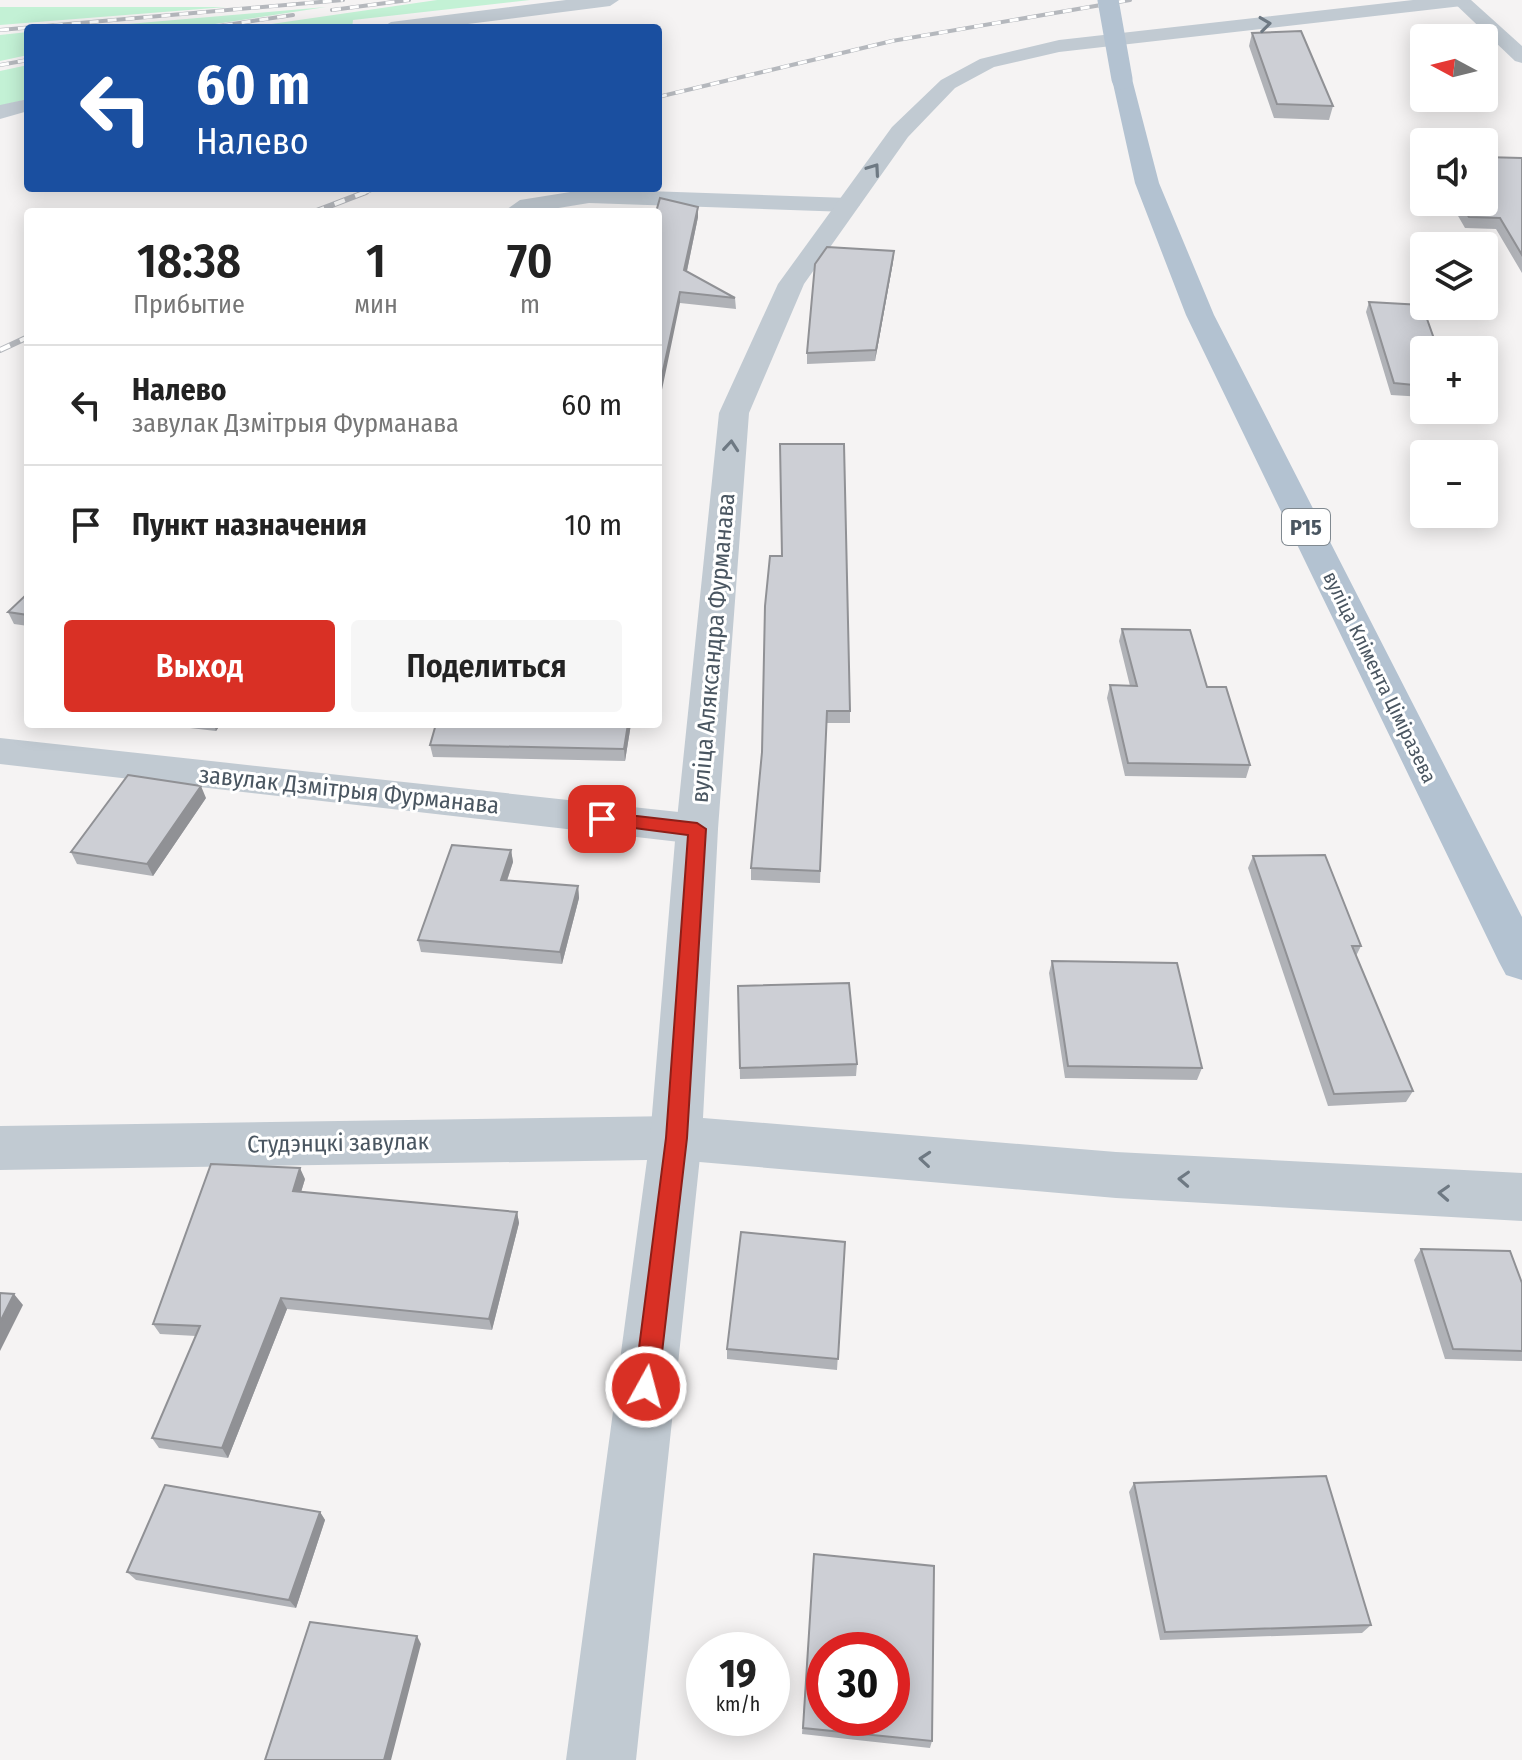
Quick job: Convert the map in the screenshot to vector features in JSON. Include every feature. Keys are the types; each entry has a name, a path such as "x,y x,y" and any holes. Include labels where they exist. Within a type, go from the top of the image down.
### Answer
{"main road":[{"name":"вуліца Клімента Ціміразева","path":"1108,0 1122,79 1147,183 1200,315 1522,962"}],"street":[{"path":"422,24 610,0"},
{"path":"1461,0 1522,57"},
{"name":"вуліца Аляксандра Фурманава","path":"601,1760 676,1138 697,829 734,413 791,284 900,132 948,84 987,63 1059,46 1461,0"},
{"path":"0,112 24,106"},
{"path":"526,208 544,201 589,196 848,205"},
{"name":"завулак Дзмітрыя Фурманава","path":"0,751 697,829"},
{"name":"Студэнцкі завулак","path":"0,1148 676,1138 1116,1175 1522,1197"}],"green space":[{"path":"437,0 530,0 353,20 352,24 271,24"},
{"path":"0,7 226,7 0,25"},
{"path":"326,7 215,24 128,24"},
{"path":"24,32 24,56 0,61 0,35"},
{"path":"24,66 24,100 0,106 0,71"}],"building":[{"path":"1301,31 1333,106 1277,104 1252,33"},
{"path":"1498,157 1522,158 1522,255 1500,218 1469,217 1498,216"},
{"path":"660,198 698,207 684,270 735,298 680,292 662,375 662,208 657,208"},
{"path":"827,247 894,251 876,350 807,353 815,264"},
{"path":"1369,302 1410,304 1410,320 1427,320 1433,336 1410,336 1410,385 1394,383"},
{"path":"780,444 844,444 850,711 827,711 820,871 751,868 762,752 765,606 770,556 782,556"},
{"path":"24,597 24,614 8,612"},
{"path":"1122,629 1190,630 1207,687 1226,687 1250,765 1128,763 1110,685 1137,686"},
{"path":"435,728 627,728 624,749 430,745"},
{"path":"128,775 201,786 147,864 71,852"},
{"path":"452,845 511,850 501,880 578,886 560,952 418,940"},
{"path":"1325,855 1361,946 1352,946 1413,1091 1334,1094 1253,856"},
{"path":"1052,961 1177,963 1202,1068 1068,1066"},
{"path":"849,983 857,1064 740,1068 738,986"},
{"path":"211,1164 300,1168 293,1191 517,1212 489,1319 281,1298 222,1448 152,1438 200,1326 153,1324"},
{"path":"741,1232 845,1242 838,1359 727,1349"},
{"path":"1421,1249 1510,1251 1522,1283 1522,1351 1453,1349"},
{"path":"0,1293 14,1294 0,1322"},
{"path":"1326,1476 1371,1625 1165,1632 1134,1483"},
{"path":"165,1485 320,1512 289,1600 127,1572"},
{"path":"814,1554 934,1566 932,1741 882,1736 910,1736 910,1632 809,1632"},
{"path":"310,1622 417,1636 384,1760 265,1760"},
{"path":"806,1681 806,1728 803,1728"}],"railway":[{"path":"69,24 343,0"},
{"path":"332,10 409,0"},
{"path":"662,96 892,41 1130,0"},
{"path":"233,24 293,15"},
{"path":"0,30 24,28"},
{"path":"0,65 24,61"},
{"path":"324,208 366,192"},
{"path":"361,194 366,192"},
{"path":"0,350 24,339"}],"route":[{"path":"602,819 697,829 676,1138 646,1387"}]}
